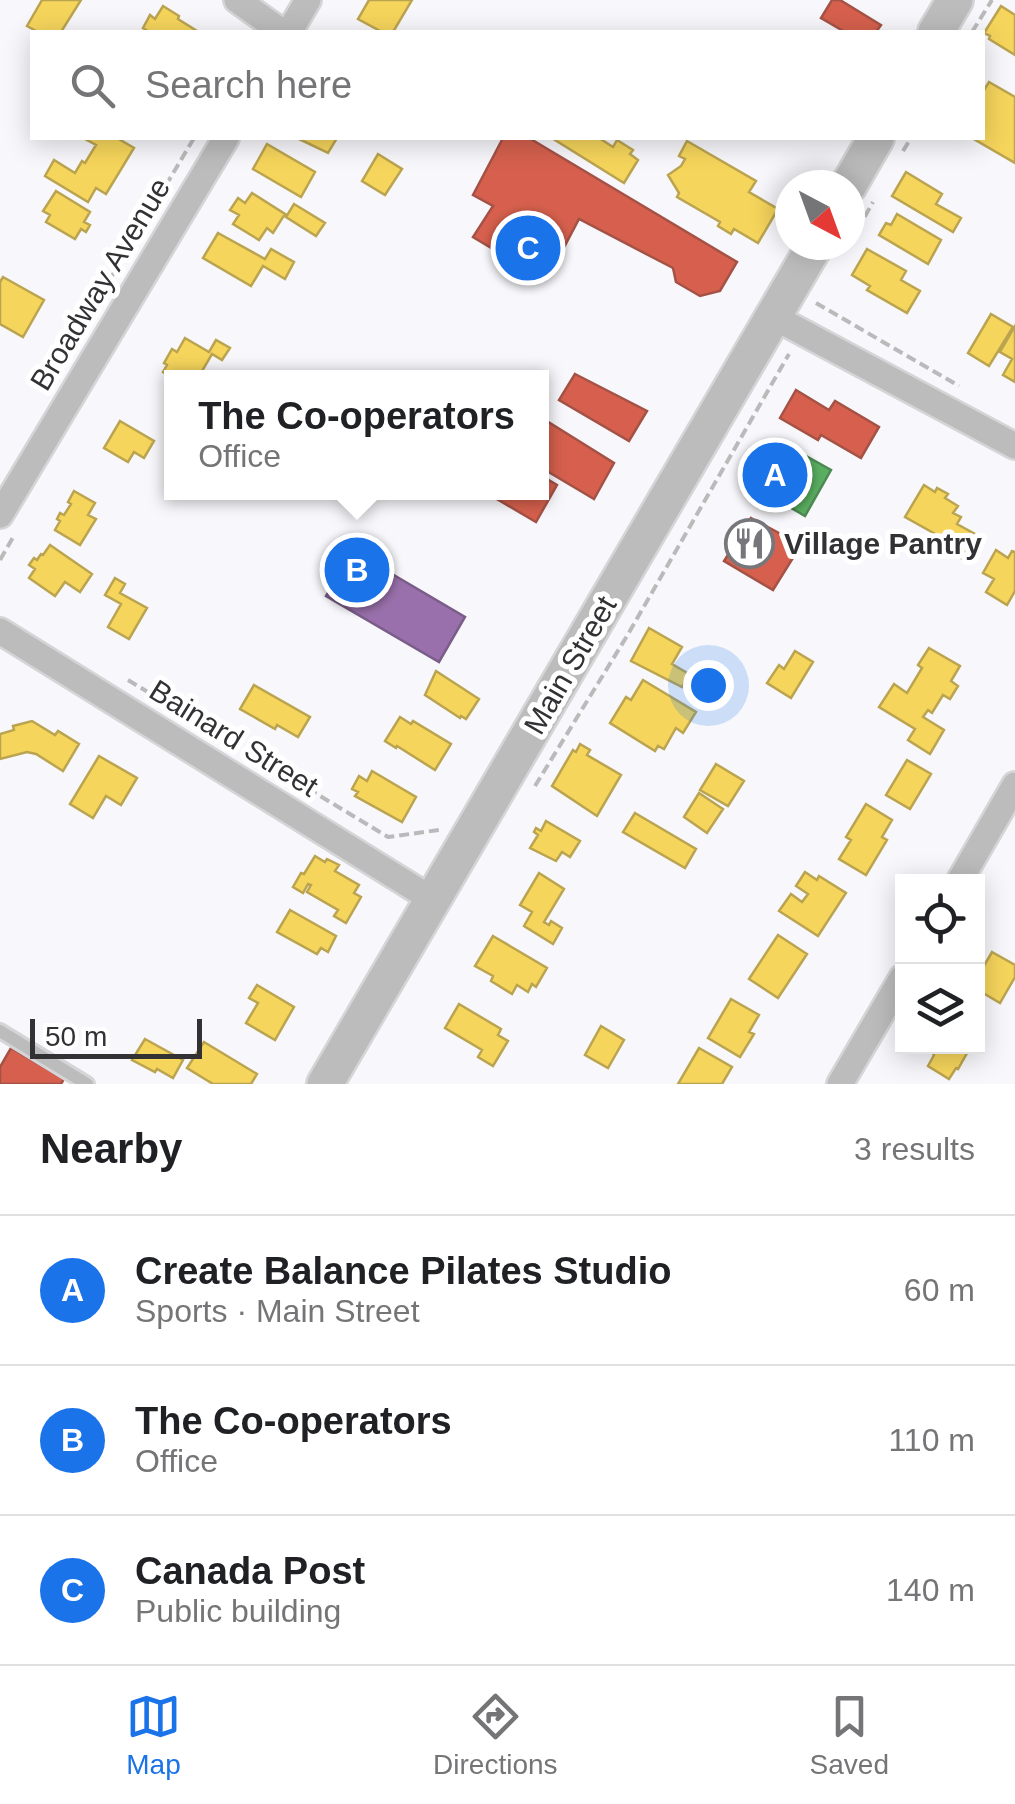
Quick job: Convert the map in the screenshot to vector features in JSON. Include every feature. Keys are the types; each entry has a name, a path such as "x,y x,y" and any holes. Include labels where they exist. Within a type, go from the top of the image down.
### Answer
{"main road":[{"path":"937,30 955,0"},
{"path":"858,170 875,140"},
{"name":"Main Street","path":"325,1084 433,900 787,324 810,260"}],"street":[{"path":"238,0 282,30"},
{"path":"286,30 308,0"},
{"name":"Broadway Avenue","path":"0,515 225,140"},
{"path":"787,324 1015,446"},
{"name":"Bainard Street","path":"0,631 433,900"},
{"path":"964,874 1015,785"},
{"path":"840,1084 895,990"}],"lane":[{"path":"0,1031 88,1084"}],"path":[{"path":"973,30 992,0"},
{"path":"39,399 193,140"},
{"path":"528,798 628,636 787,324 814,302 965,390"},
{"path":"134,683 388,837 442,830"}],"building: Homes":[{"path":"42,0 81,0 62,30 34,30 27,26"},
{"path":"369,0 412,0 394,30 378,30 358,19"},
{"path":"163,6 195,30 143,28 150,15 155,19"},
{"path":"1001,6 1015,15 1015,55 989,39 985,31"},
{"path":"989,82 1015,97 1015,163 975,140 985,140 985,88"},
{"path":"87,140 120,140 134,148 106,194 96,188 88,202 45,176 54,160 75,173 96,145"},
{"path":"301,140 336,140 328,153"},
{"path":"555,140 602,140 613,147 617,140 633,150 630,154 638,160 624,183"},
{"path":"687,141 756,181 749,192 775,207 758,243 734,229 731,234 718,226 720,222 677,197 679,193 668,175 681,166 685,159 679,156"},
{"path":"267,144 315,172 301,197 253,169"},
{"path":"378,154 402,169 385,195 362,181"},
{"path":"906,172 942,194 936,204 961,218 953,232 892,196"},
{"path":"56,191 90,212 84,222 90,225 86,232 81,229 75,239 46,222 50,215 43,211"},
{"path":"252,193 285,214 273,233 267,228 259,240 233,224 239,215 230,210 238,198 245,203"},
{"path":"294,204 325,223 316,236 286,217"},
{"path":"897,214 941,240 928,264 879,235"},
{"path":"218,233 265,259 271,249 294,262 285,279 263,266 251,286 203,258"},
{"path":"867,249 906,271 901,280 920,291 907,313 867,290 870,286 852,275 861,260 865,260"},
{"path":"3,277 44,300 23,337 0,324"},
{"path":"991,314 1013,327 989,366 968,353"},
{"path":"1015,326 1015,382 1003,375 1012,359 1000,352"},
{"path":"185,338 209,352 216,340 230,348 222,360 212,354 203,370 164,370 172,349 177,352"},
{"path":"120,421 154,441 144,458 134,452 128,462 104,448"},
{"path":"924,485 948,494 945,498 958,506 953,513 961,517 957,524 975,534 961,558 933,542 937,535 905,517"},
{"path":"74,491 95,503 88,515 96,519 80,545 55,530 60,521 57,519 71,504 68,502"},
{"path":"50,545 92,574 80,592 65,582 55,596 29,578 35,569 29,565"},
{"path":"996,550 1008,558 1015,552 1015,591 1007,605 986,592 994,579 983,573"},
{"path":"115,578 125,584 120,593 147,608 129,639 108,627 121,604 105,595"},
{"path":"649,628 682,647 672,664 689,674 682,687 631,661"},
{"path":"929,648 960,666 951,681 958,686 950,699 943,695 932,713 928,710 923,717 944,730 930,754 908,740 915,729 879,707 894,684 907,693"},
{"path":"795,651 813,662 791,698 767,683 779,665 784,669"},
{"path":"436,671 479,699 466,719 425,695"},
{"path":"643,680 696,712 683,733 676,728 664,749 658,746 655,751 610,723 626,697 631,700"},
{"path":"254,685 310,717 298,737 240,709"},
{"path":"400,717 451,744 435,770 385,741"},
{"path":"32,721 79,744 63,771 27,752 0,759 0,734"},
{"path":"580,744 590,750 587,755 621,775 597,816 552,786"},
{"path":"99,756 137,778 121,805 106,796 93,818 70,804"},
{"path":"907,760 931,774 910,809 886,795"},
{"path":"716,764 744,781 728,806 700,790"},
{"path":"372,771 416,797 402,822 355,796 358,792 352,789 359,776 367,781"},
{"path":"699,793 723,809 707,833 684,817"},
{"path":"866,804 892,820 882,837 887,840 866,875 839,859 851,840 846,837"},
{"path":"635,813 696,849 685,868 623,832"},
{"path":"546,821 580,841 570,857 562,852 556,861 530,848 538,835 534,832 536,828 541,831"},
{"path":"315,856 339,865 335,871 359,885 354,893 361,897 346,923 334,916 338,910 307,892 311,885 303,893 293,887"},
{"path":"805,872 846,893 818,936 779,911 791,894 802,902 808,894 796,886"},
{"path":"539,873 564,889 544,922 549,925 551,921 562,928 553,944 524,926 532,912 520,905"},
{"path":"290,910 336,936 328,952 321,948 317,954 277,932"},
{"path":"778,935 807,954 778,998 749,979"},
{"path":"493,936 547,968 536,987 532,984 528,992 517,985 512,994 475,966"},
{"path":"992,952 1015,965 1015,977 1000,1003 985,994 985,964"},
{"path":"257,985 294,1007 275,1040 246,1023 258,1003 249,998"},
{"path":"731,999 759,1015 749,1032 754,1034 740,1057 708,1038"},
{"path":"459,1004 501,1029 498,1035 508,1041 493,1066 478,1057 482,1050 445,1028"},
{"path":"601,1026 624,1040 608,1068 585,1055"},
{"path":"145,1039 183,1060 173,1078 132,1060"},
{"path":"204,1042 257,1074 251,1084 213,1084 187,1068"},
{"path":"699,1048 732,1067 722,1084 678,1084"},
{"path":"966,1054 949,1079 928,1066 934,1055"}],"building: Shops":[{"path":"832,0 840,0 881,25 877,30 842,30 821,18"},
{"path":"502,140 532,140 737,262 720,291 700,296 676,282 673,268 579,219 560,255 551,250 538,276 473,237 493,206 473,195"},
{"path":"575,374 647,411 629,441 559,400"},
{"path":"796,390 829,410 835,401 879,427 861,458 780,418"},
{"path":"549,422 614,463 594,499 549,472"},
{"path":"549,480 557,485 549,499"},
{"path":"499,500 548,500 536,522"},
{"path":"751,518 801,545 773,590 724,561"},
{"path":"11,1048 64,1079 61,1084 0,1084 0,1067"}],"building: Offices":[{"path":"353,551 465,617 439,662 326,596"}],"building: Public":[{"path":"790,447 831,470 805,516 764,492"}],"place":[{"name":"Canada Post","path":"528,248"},
{"name":"Create Balance Pilates Studio","path":"775,475"},
{"name":"Village Pantry","path":"749,543"},
{"name":"The Co-operators","path":"357,570"}]}
